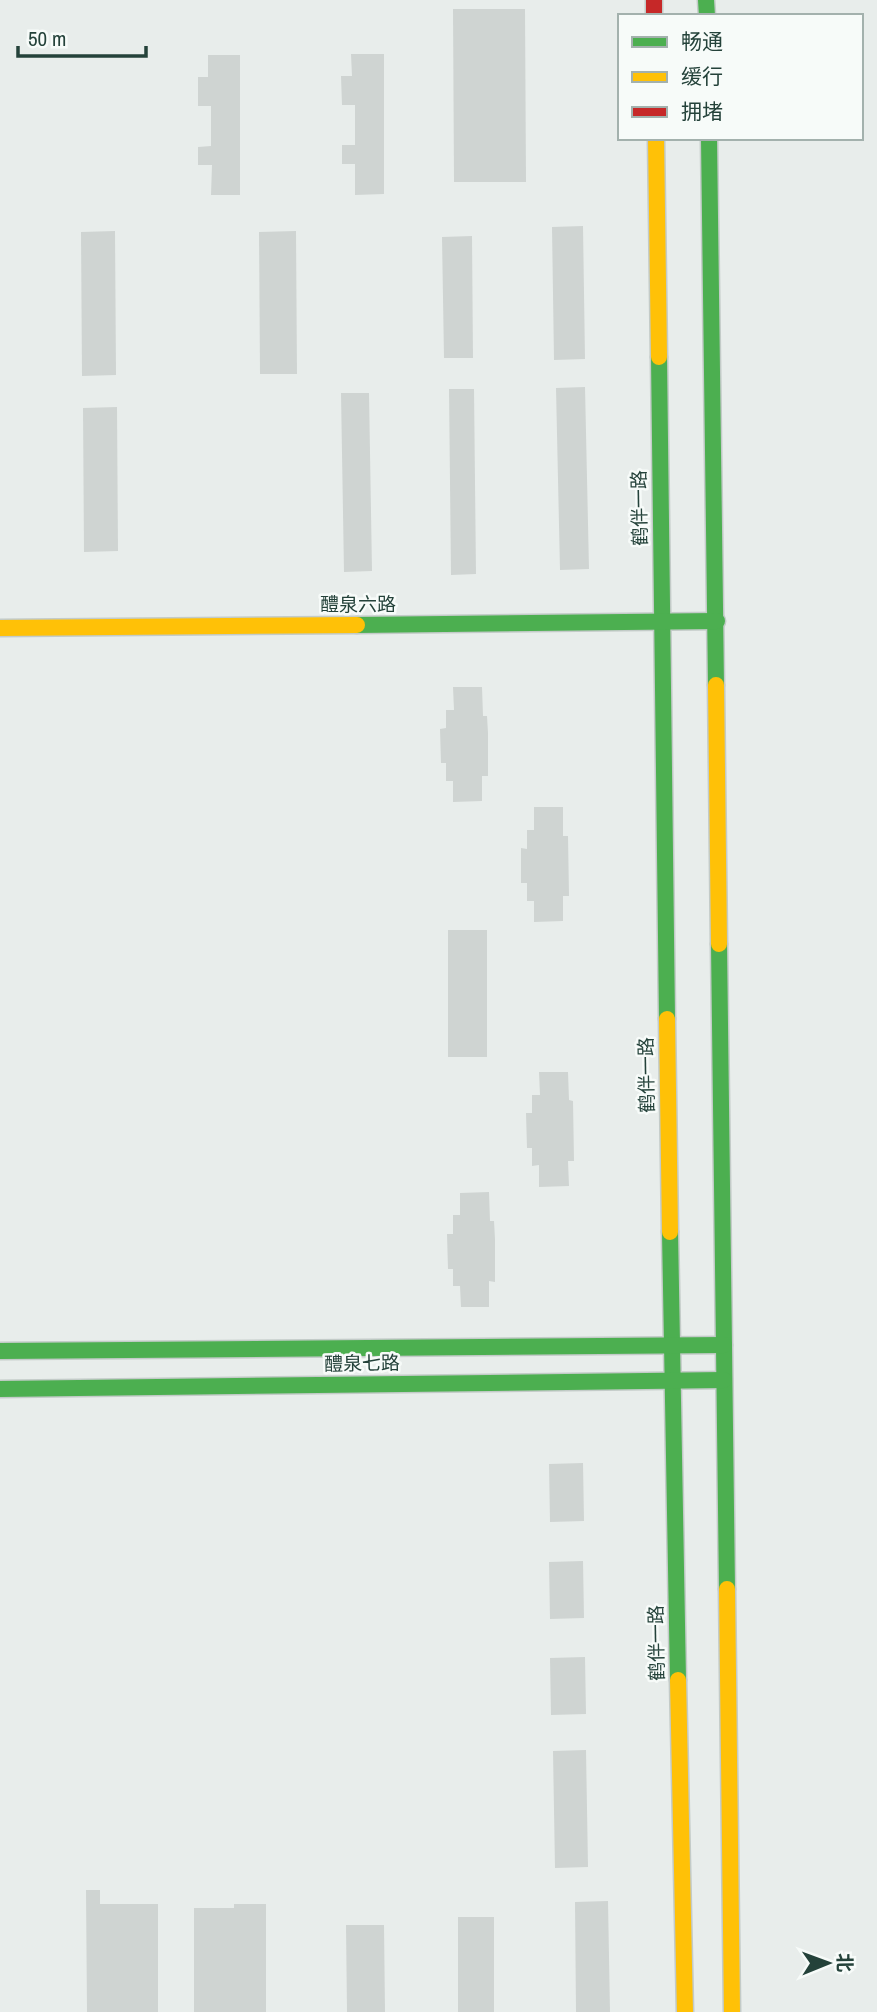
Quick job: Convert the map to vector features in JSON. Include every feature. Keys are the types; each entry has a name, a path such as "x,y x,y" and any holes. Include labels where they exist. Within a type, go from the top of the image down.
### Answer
{"main road":[{"name":"鹤伴一路","path":"656,140 671,1344 685,2012"},
{"path":"709,140 732,2012"},
{"name":"醴泉六路","path":"0,628 717,621"},
{"path":"0,1350 723,1345"},
{"name":"醴泉七路","path":"0,1389 724,1380"}],"building":[{"path":"453,9 525,9 526,182 454,182"},
{"path":"351,54 384,54 384,194 355,195 355,164 342,164 342,145 355,145 355,105 342,105 341,76 352,76"},
{"path":"208,55 240,55 240,195 211,195 212,165 198,165 198,147 211,146 211,106 198,106 198,77 208,77"},
{"path":"583,226 585,359 554,360 552,227"},
{"path":"115,231 116,375 82,376 81,232"},
{"path":"296,231 297,374 260,374 259,232"},
{"path":"472,236 473,358 444,358 442,237"},
{"path":"585,387 589,569 560,570 556,388"},
{"path":"449,389 474,389 476,574 451,575"},
{"path":"341,393 369,393 372,571 344,572"},
{"path":"117,407 118,551 84,552 83,408"},
{"path":"453,687 482,687 483,716 487,716 488,776 482,776 482,801 453,802 453,781 446,781 446,763 441,763 440,729 446,728 446,710 454,710"},
{"path":"534,807 563,807 563,836 568,836 569,896 563,896 563,921 534,922 534,901 527,901 527,883 521,883 521,848 527,849 527,830 534,830"},
{"path":"448,930 487,930 487,1057 448,1057"},
{"path":"539,1072 568,1072 569,1100 573,1101 574,1161 568,1161 569,1186 539,1187 539,1165 532,1166 532,1148 527,1148 526,1113 532,1113 532,1095 540,1095"},
{"path":"489,1192 490,1221 494,1221 495,1282 489,1281 489,1307 461,1307 460,1286 453,1286 453,1269 448,1269 447,1234 453,1234 453,1215 460,1215 460,1193"},
{"path":"583,1463 584,1521 550,1522 549,1464"},
{"path":"583,1561 584,1618 550,1619 549,1562"},
{"path":"585,1657 586,1714 551,1715 550,1658"},
{"path":"586,1750 588,1867 555,1868 553,1751"},
{"path":"86,1890 100,1890 100,1904 158,1904 158,2012 87,2012"},
{"path":"608,1901 610,2012 576,2012 575,1902"},
{"path":"234,1904 266,1904 266,2012 194,2012 194,1908 234,1908"},
{"path":"458,1917 494,1917 494,2012 458,2012"},
{"path":"346,1925 384,1925 385,2012 347,2012"}],"traffic: fast":[{"path":"706,0 707,14"},
{"path":"709,140 716,685"},
{"path":"659,357 667,1019"},
{"path":"357,625 717,621"},
{"path":"719,944 727,1589"},
{"path":"670,1232 678,1680"},
{"path":"0,1351 724,1345"},
{"path":"0,1389 724,1380"}],"traffic: slow":[{"path":"656,140 659,357"},
{"path":"0,628 357,625"},
{"path":"716,685 719,944"},
{"path":"667,1019 670,1232"},
{"path":"727,1589 732,2012"},
{"path":"678,1680 685,2012"}],"traffic: jam":[{"path":"654,0 654,14"}]}
